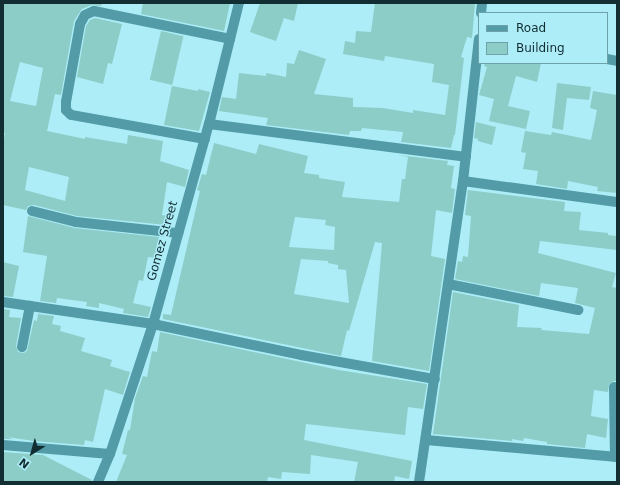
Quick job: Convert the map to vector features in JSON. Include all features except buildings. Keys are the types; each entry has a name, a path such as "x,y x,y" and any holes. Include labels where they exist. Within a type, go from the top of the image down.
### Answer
{"street":[{"name":"Gomez Street","path":"98,482 110,454 153,324 205,139 239,3"},
{"path":"205,139 71,115 66,110 66,102 80,24 85,15 94,12 230,39"},
{"path":"419,482 463,181 478,48"},
{"path":"209,124 466,157"},
{"path":"463,181 617,202"},
{"path":"32,211 76,222 178,233"},
{"path":"448,284 578,310"},
{"path":"3,302 153,324 294,354 435,379"},
{"path":"22,347 30,306"},
{"path":"426,440 616,457 614,387"},
{"path":"3,445 110,454"}]}
